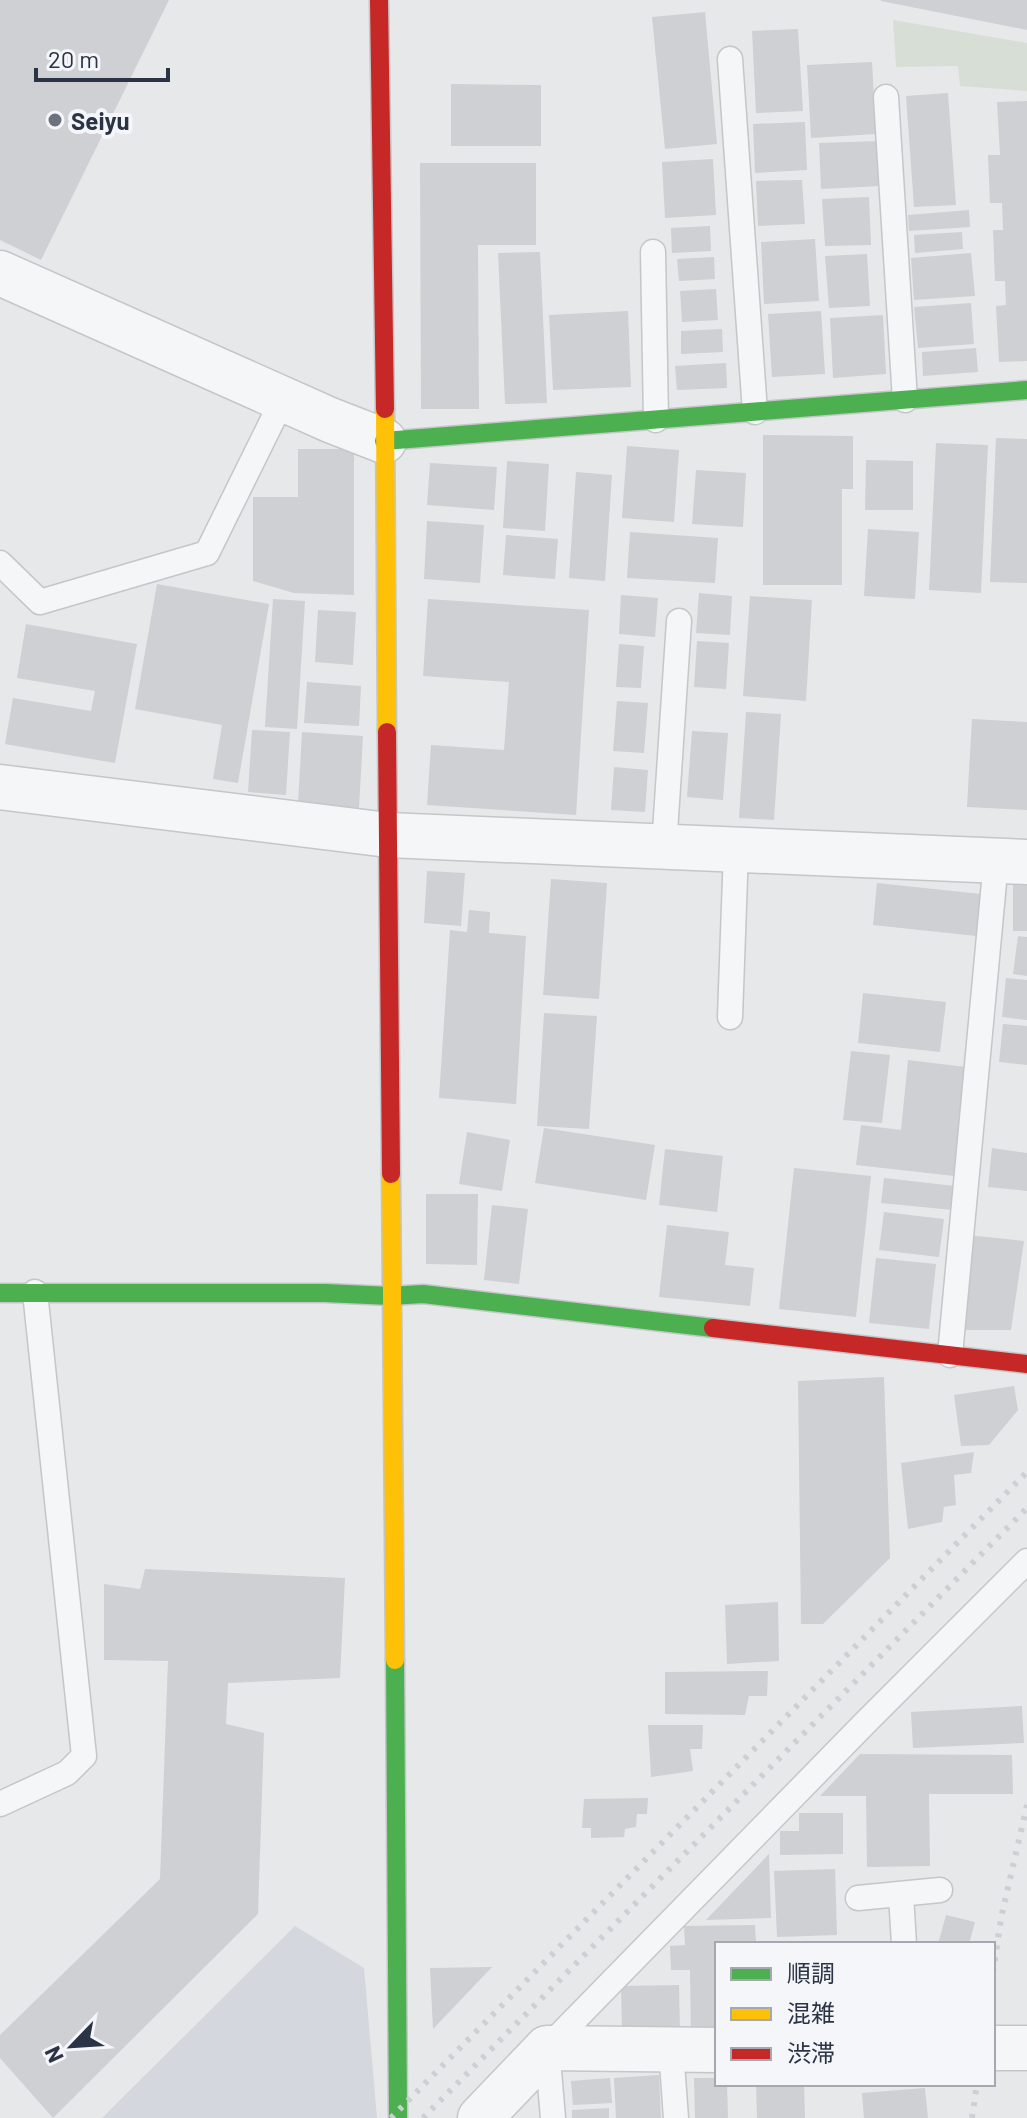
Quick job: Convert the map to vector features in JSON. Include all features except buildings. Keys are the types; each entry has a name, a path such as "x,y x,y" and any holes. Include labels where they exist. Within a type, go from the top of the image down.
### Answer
{"street":[{"path":"379,0 398,2118"},
{"path":"0,273 384,441 1027,390"},
{"path":"0,787 388,835 1012,861"},
{"path":"0,1293 423,1294 1027,1364"},
{"path":"480,2118 547,2048 715,2050"},
{"path":"995,2048 1027,2048"}],"lane":[{"path":"730,59 755,412"},
{"path":"886,97 905,400"},
{"path":"653,252 656,420"},
{"path":"0,563 40,602 207,553 283,399"},
{"path":"664,847 679,621"},
{"path":"730,1017 736,850"},
{"path":"950,1355 1012,861"},
{"path":"0,1804 67,1773 84,1756 35,1292"},
{"path":"553,2118 547,2048 1027,1561"},
{"path":"858,1898 940,1890"},
{"path":"901,1895 904,1942"},
{"path":"671,2049 676,2118"}],"shaded area":[{"path":"893,20 1027,43 1027,91 960,86 958,66 896,67"},
{"path":"295,1926 364,1968 377,2118 102,2118"}],"railway":[{"path":"391,2118 1027,1472"},
{"path":"423,2118 1027,1508"},
{"path":"995,1959 1001,1918 1027,1805"},
{"path":"972,2118 977,2086"}],"traffic: fast":[{"path":"384,441 1027,390"},
{"path":"0,1293 423,1294 713,1328"},
{"path":"395,1660 398,2118"}],"traffic: slow":[{"path":"385,409 387,732"},
{"path":"391,1174 395,1660"}],"traffic: jam":[{"path":"379,0 385,409"},
{"path":"387,732 391,1174"},
{"path":"713,1328 1027,1364"}],"place":[{"name":"Seiyu","path":"55,120"}]}
